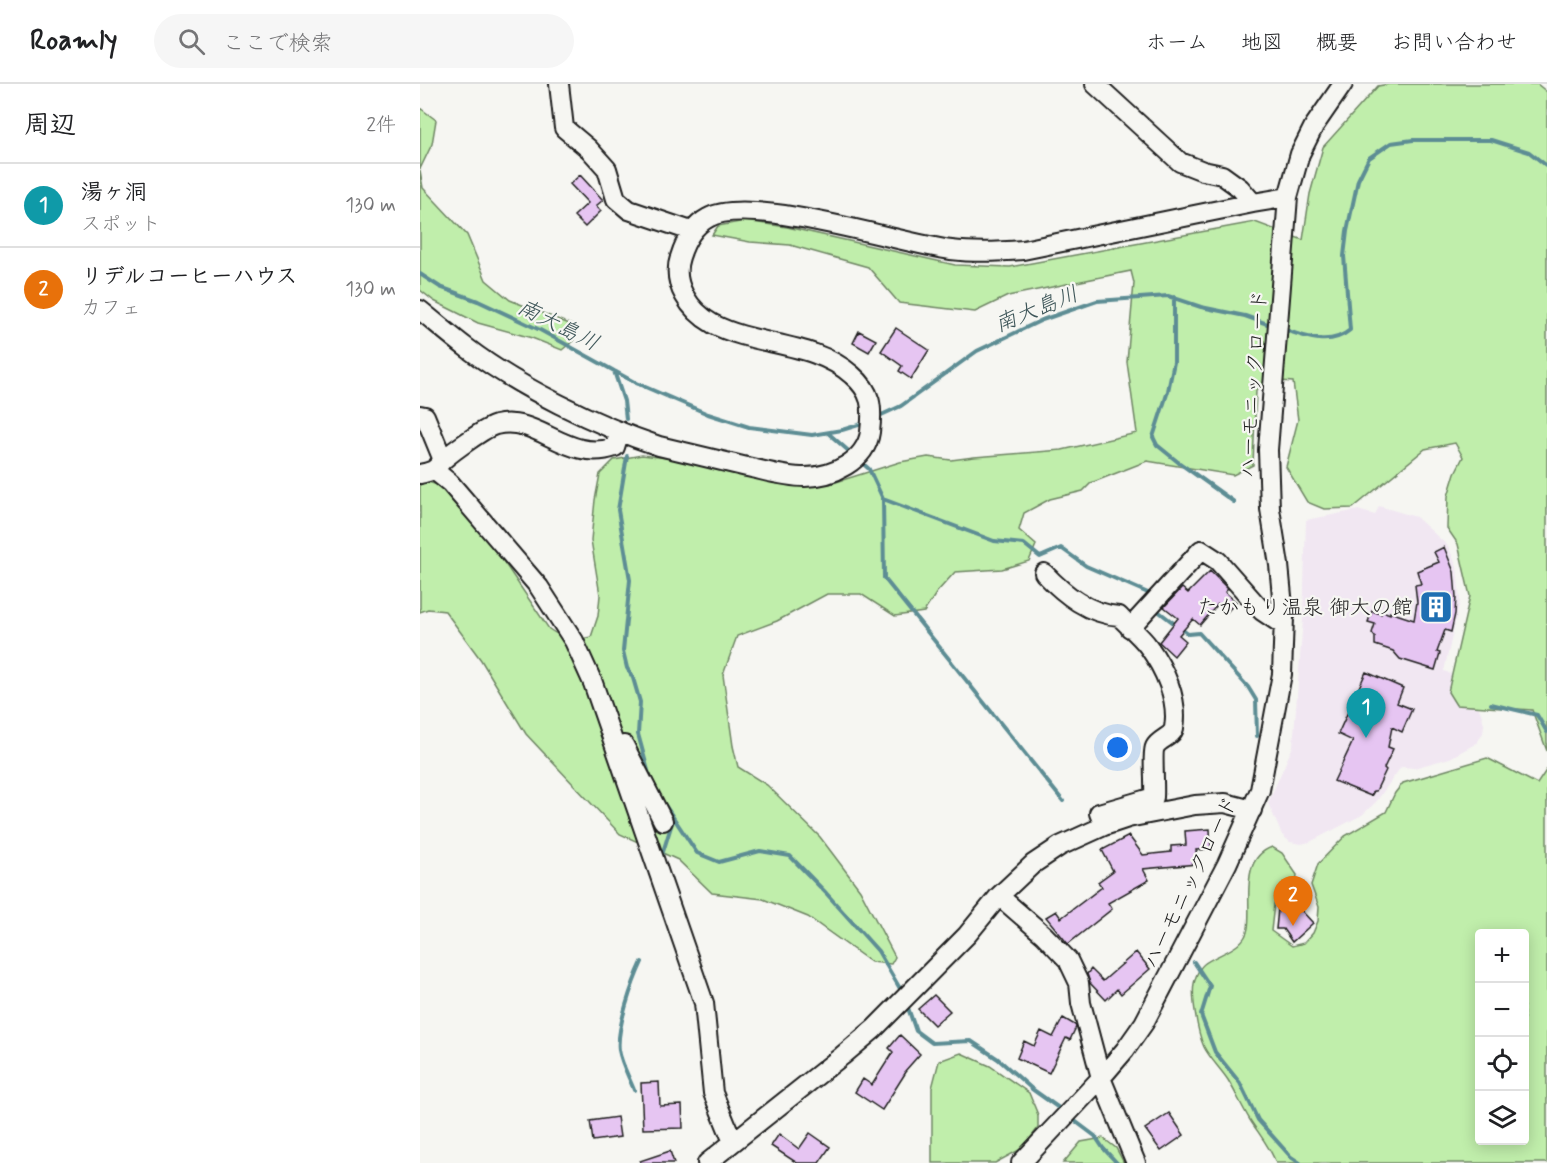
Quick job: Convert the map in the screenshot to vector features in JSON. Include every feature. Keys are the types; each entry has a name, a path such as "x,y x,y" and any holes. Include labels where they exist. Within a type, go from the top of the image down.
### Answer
{"street":[{"path":"559,84 564,128 589,149 607,169 616,199 629,210 691,231"},
{"path":"1095,84 1180,162 1222,175 1240,188 1253,203"},
{"name":"ハーモニックロード","path":"1021,1163 1101,1078 1144,1023 1227,864 1260,790 1281,674 1283,625 1279,565 1270,509 1268,450 1272,425 1288,197 1300,154 1314,126 1343,84"},
{"path":"420,310 496,368 533,390 620,431 659,446 784,475 816,477 842,468 861,449 872,413 869,395 860,383 833,361 712,324 684,297 678,283 677,266 691,231 708,217 728,210 759,211 953,250 1002,252 1034,248 1288,197"},
{"path":"420,415 425,416 432,468 450,483 539,587 574,641 593,683 704,1003 713,1093 733,1142"},
{"path":"432,468 495,425 512,423 527,427 557,442 578,449 594,451 615,447 620,431"},
{"path":"1130,628 1201,550 1218,561 1262,611 1283,625"},
{"path":"1044,573 1086,608 1102,615 1119,616 1147,645 1168,680 1173,702 1174,729 1167,738 1156,745 1153,753 1154,797 1099,813 1104,826"},
{"path":"607,725 621,740 663,821"},
{"path":"706,1163 842,1056 904,999 967,935 999,896 1033,864 1060,846 1128,818 1225,802 1252,810"},
{"path":"999,896 1044,934 1068,960 1079,983 1081,1003 1101,1078 1136,1163"}],"shaded area":[{"path":"1379,506 1416,517 1448,546 1457,567 1460,601 1444,671 1464,685 1474,698 1484,724 1483,733 1477,743 1450,758 1414,768 1401,767 1376,802 1362,815 1310,842 1301,844 1290,842 1282,835 1268,803 1293,746 1303,619 1306,520 1358,510 1375,515"}],"green space":[{"path":"1389,84 1537,84 1547,92 1547,751 1532,710 1456,705 1448,692 1470,596 1458,544 1447,528 1448,496 1463,457 1455,443 1425,449 1353,508 1324,509 1307,502 1286,467 1298,420 1293,382 1266,380 1256,390 1253,465 1233,475 1147,461 1091,483 1083,491 1050,499 1024,513 1019,530 1036,545 1029,561 1002,569 955,572 937,592 924,612 895,616 861,594 827,594 777,621 737,636 723,675 738,767 767,785 820,837 860,890 895,957 891,964 871,962 808,917 763,899 712,893 678,860 620,834 526,734 481,660 445,611 428,609 420,612 420,479 440,486 454,497 489,540 549,629 564,637 580,639 591,637 598,616 600,595 591,540 595,500 600,474 614,460 642,455 691,461 752,476 830,484 900,462 928,457 951,460 1062,450 1137,433 1127,362 1134,283 1131,271 1008,296 975,312 899,303 868,267 790,245 750,242 712,235 718,226 745,221 787,227 955,265 1010,267 1255,222 1303,240 1310,194 1323,147 1378,86"},
{"path":"420,108 436,120 432,144 420,169"},
{"path":"420,170 423,188 467,235 486,280 510,300 572,325 574,340 562,350 532,338 478,323 434,301 420,290"},
{"path":"1487,758 1537,784 1547,769 1547,1163 1276,1163 1228,1080 1204,1047 1194,1003 1196,978 1204,964 1236,946 1246,935 1249,917 1249,882 1255,861 1272,847 1282,853 1297,875 1296,883 1280,893 1274,904 1271,931 1292,946 1304,943 1313,933 1318,921 1319,907 1311,885 1318,864 1345,836 1386,812 1395,793 1403,783"},
{"path":"961,1053 990,1066 1029,1093 1038,1115 1038,1128 1023,1148 995,1163 932,1163 932,1088 939,1061"},
{"path":"1103,1138 1116,1148 1124,1163 1063,1163 1081,1142"}],"building":[{"path":"580,175 603,200 596,206 601,211 585,227 574,216 588,203 570,184"},
{"path":"896,328 929,350 911,379 899,371 902,366 881,351"},
{"path":"859,331 876,340 869,352 853,343"},
{"name":"たかもり温泉 御大の館","path":"1444,547 1454,572 1455,614 1451,632 1445,630 1437,652 1440,653 1435,670 1400,659 1393,651 1375,645 1375,637 1372,633 1375,624 1368,622 1372,611 1381,614 1382,611 1390,614 1390,612 1414,620 1417,602 1415,585 1421,584 1417,571 1439,562 1434,552"},
{"path":"1210,571 1228,589 1225,592 1236,602 1227,612 1218,604 1200,625 1193,619 1179,635 1186,641 1174,656 1159,642 1178,618 1164,607 1182,588 1188,593"},
{"path":"1366,672 1403,688 1397,703 1412,709 1402,732 1392,727 1388,747 1393,749 1384,768 1386,770 1376,791 1371,796 1334,781 1353,741 1338,734"},
{"path":"1210,829 1211,849 1196,850 1197,864 1143,869 1149,880 1108,903 1112,909 1068,944 1046,917 1056,911 1061,918 1102,887 1098,882 1113,871 1102,850 1129,836 1143,855 1171,852 1171,846 1186,845 1185,831"},
{"path":"1278,909 1300,909 1313,923 1292,942 1283,929 1276,929"},
{"path":"1136,952 1150,969 1121,994 1117,989 1106,1000 1090,983 1087,974 1091,969 1103,981"},
{"path":"934,995 950,1011 934,1025 918,1009"},
{"path":"1063,1018 1076,1027 1070,1040 1066,1038 1049,1073 1017,1058 1024,1041 1034,1046 1041,1031 1053,1037"},
{"path":"900,1035 920,1054 905,1071 882,1110 855,1092 863,1079 872,1085 893,1052 889,1048"},
{"path":"659,1082 660,1106 682,1105 683,1128 643,1129 641,1083"},
{"path":"1169,1113 1184,1135 1161,1151 1145,1129"},
{"path":"617,1117 620,1137 593,1141 590,1121"},
{"path":"810,1133 830,1147 819,1163 797,1163 771,1146 779,1134 799,1149"},
{"path":"670,1151 674,1163 640,1163 640,1161"}],"waterway":[{"name":"南大島川","path":"1283,329 1317,339 1334,338 1350,330 1344,256 1358,180 1369,158 1391,143 1413,140 1491,140 1529,152 1547,166"},
{"name":"南大島川","path":"420,274 440,287 478,301 540,330 636,383 708,414 749,427 812,435 865,423"},
{"name":"南大島川","path":"877,417 901,406 977,351 1042,320 1097,301 1168,296 1201,307 1245,316 1273,326"},
{"path":"1174,297 1174,362 1168,391 1153,437 1157,445 1178,462 1234,502"},
{"path":"614,371 624,401 626,419"},
{"path":"828,433 852,454"},
{"path":"627,456 618,510 630,580 623,651 640,702 638,734 650,778"},
{"path":"860,461 869,469 883,499 884,578 1063,801"},
{"path":"883,499 994,541 1024,544 1040,557 1061,548 1086,566 1148,593"},
{"path":"1158,611 1188,634 1199,633 1248,687 1256,700 1257,736"},
{"path":"1491,704 1537,715 1547,732"},
{"path":"665,805 697,853 719,862 760,851 790,856 878,951 902,992"},
{"path":"662,855 673,820"},
{"path":"634,1090 621,1060 619,1041 626,1005 642,962"},
{"path":"1194,962 1210,986 1201,1015 1215,1052 1240,1083 1258,1120 1291,1157 1300,1163"},
{"path":"907,1005 916,1031 932,1043 971,1041 998,1059 1032,1089 1063,1111"},
{"path":"1071,1118 1095,1136 1117,1163"}],"place":[{"name":"たかもり温泉 御大の館","path":"1436,607"},
{"name":"湯ヶ洞","path":"1366,738"},
{"name":"リデルコーヒーハウス","path":"1293,926"}]}
